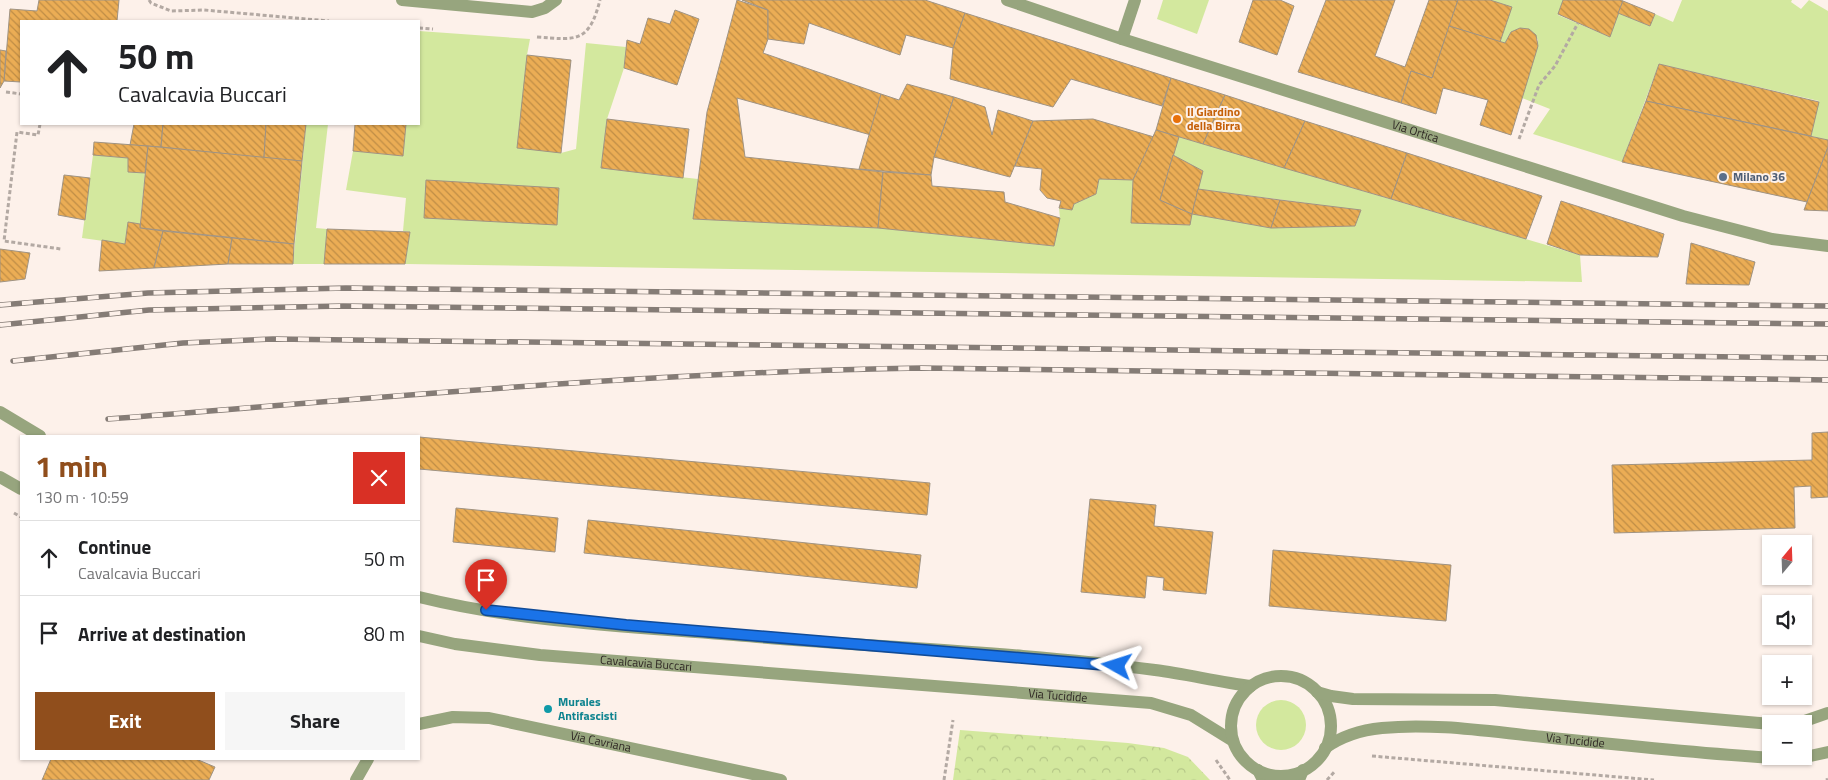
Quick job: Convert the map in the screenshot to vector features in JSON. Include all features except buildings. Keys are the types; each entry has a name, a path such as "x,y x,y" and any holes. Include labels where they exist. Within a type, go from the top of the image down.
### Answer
{"street":[{"path":"402,0 532,12 545,8 556,0"},
{"name":"Via Ortica","path":"1007,0 1122,39 1694,219 1772,240 1828,246"},
{"path":"1122,39 1135,0"},
{"path":"0,412 38,435"},
{"path":"0,477 20,488"},
{"path":"420,597 451,605 537,617 1156,670 1251,686"},
{"name":"Cavalcavia Buccari","path":"420,636 455,644 540,655 875,680"},
{"path":"1233,741 1231,725 1233,710 1242,694 1251,686 1267,677 1285,676 1299,679 1317,692 1326,705 1330,722 1329,738 1325,748"},
{"name":"Via Tucidide","path":"875,680 1151,703 1191,715 1233,741 1242,757 1261,775 1301,775 1318,759 1325,748 1347,735 1383,728 1480,731 1758,757 1796,759 1828,752"},
{"path":"1317,692 1353,699 1496,700 1762,723"},
{"path":"1812,719 1828,713"},
{"name":"Via Cavriana","path":"420,724 454,717 489,718 781,780"},
{"path":"356,780 367,760"}],"path":[{"path":"149,0 151,3 171,11 204,10 318,20"},
{"path":"1518,141 1539,85 1555,66 1578,23"},
{"path":"6,92 20,94"},
{"path":"40,125 38,135 17,132 4,241 61,249"},
{"path":"944,780 953,720"},
{"path":"1365,756 1387,756 1654,780"},
{"path":"1213,757 1230,780"},
{"path":"1327,780 1340,766"}],"green space":[{"path":"1163,0 1209,0 1197,34 1157,19"},
{"path":"1490,0 1563,0 1558,15 1610,37 1618,13 1650,26 1655,14 1673,22 1682,0 1792,0 1791,2 1801,9 1809,0 1828,11 1828,140 1811,136 1819,101 1659,64 1622,162 1533,134 1550,109 1522,98 1538,40 1533,32 1520,28 1511,32 1505,43 1500,42 1511,7"},
{"path":"420,31 530,39 527,55 561,153 576,149 586,43 626,47 624,68 607,119 601,168 698,179 693,219 878,228 1053,246 1060,218 1059,208 1072,210 1074,204 1096,194 1099,179 1133,180 1131,223 1189,225 1192,214 1271,228 1355,226 1360,210 1198,189 1203,171 1173,155 1179,137 1580,255 1582,282 405,264 410,232 403,231 406,198 346,190 353,151 403,156 406,125 420,125"},
{"path":"306,125 328,125 316,228 327,229 324,264 293,264"},
{"path":"93,155 128,158 128,172 145,173 140,224 128,222 125,244 82,238"},
{"path":"1276,700 1286,700 1299,707 1306,720 1306,730 1299,743 1286,750 1276,750 1267,746 1260,739 1256,730 1256,720 1260,711 1267,704"},
{"path":"960,730 1128,743 1164,748 1188,757 1210,780 953,780"}],"railway":[{"path":"0,305 148,293 346,288 1828,306"},
{"path":"0,325 149,310 343,306 1828,324"},
{"path":"13,361 183,343 273,339 1828,358"},
{"path":"108,419 615,380 819,370 921,368 1828,380"}],"place":[{"name":"Il Giardino della Birra","path":"1177,119"},
{"name":"Milano 36","path":"1723,177"},
{"name":"Murales Antifascisti","path":"548,709"}],"route":[{"path":"486,610 537,617 626,625 1117,666"}]}
